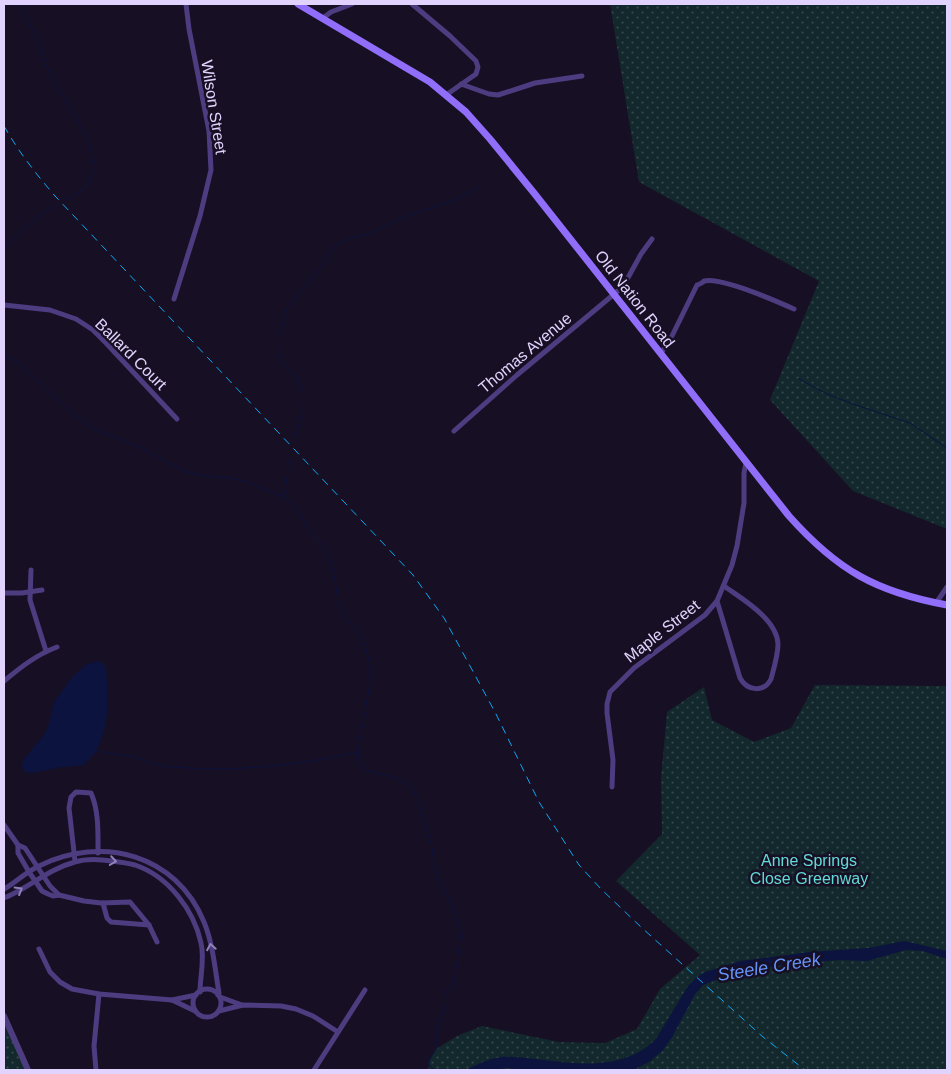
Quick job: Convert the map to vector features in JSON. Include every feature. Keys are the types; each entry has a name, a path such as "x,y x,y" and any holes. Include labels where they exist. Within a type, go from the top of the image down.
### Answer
{"main road":[{"name":"Old Nation Road","path":"298,4 412,71 466,112 490,139 661,353 746,463 809,538 837,562 878,586 905,596 947,606"}],"street":[{"name":"Wilson Street","path":"174,299 200,216 211,170 209,131 189,29 186,4"},
{"path":"323,18 331,12 352,4"},
{"path":"412,4 457,42 476,61 478,67 476,74 446,95"},
{"path":"461,84 498,95 535,83 582,76"},
{"name":"Thomas Avenue","path":"454,432 495,394 624,285 641,254 652,239"},
{"path":"661,353 670,340 697,286 704,282 720,283 747,290 794,309"},
{"name":"Ballard Court","path":"4,306 50,310 76,318 94,330 177,419"},
{"name":"Maple Street","path":"612,786 613,760 606,713 610,692 634,668 705,615 716,601 732,565 740,531 744,503 746,463"},
{"path":"32,570 30,592 36,622 46,652"},
{"path":"716,601 740,678 746,686 760,689 769,683 771,678 778,645 774,632 759,613 724,586"},
{"path":"936,603 947,587"},
{"path":"4,593 42,590"},
{"path":"4,681 28,661 57,647"},
{"path":"75,861 69,808 71,798 76,792 91,793 94,799 98,858"},
{"path":"4,825 18,845 25,848 58,895"},
{"path":"18,845 18,853 42,892 84,901 102,903 130,902 149,925 157,942"},
{"path":"4,889 38,866 74,853 98,851 139,858 161,870 188,894 203,920 209,936 221,1002 216,1015 206,1017 172,1000"},
{"path":"4,898 55,869 75,861 98,858 136,866 157,877 186,906 202,944 203,959 198,994 194,1002 195,1011"},
{"path":"157,877 161,870"},
{"path":"102,903 110,922 149,925"},
{"path":"39,950 50,972 60,982 72,989 99,994 172,1000 209,990 243,1005"},
{"path":"314,1070 365,990"},
{"path":"96,1070 94,1046 99,994"},
{"path":"219,1010 243,1005 281,1006 296,1009 313,1016 338,1032"},
{"path":"4,1016 28,1070"}],"green space":[{"path":"610,4 947,4 947,529 853,491 770,400 819,281 639,182"},
{"name":"Anne Springs Close Greenway","path":"815,685 947,686 947,1070 428,1070 430,1060 436,1049 457,1036 482,1026 559,1042 605,1043 637,1029 660,989 700,955 616,881 662,834 661,778 667,712 704,687 712,720 754,742 791,728"},
{"path":"4,1016 28,1070 4,1070"}],"shaded area":[{"path":"100,661 106,667 107,709 104,730 96,752 84,765 32,773 25,772 22,766 24,759 44,735 49,724 54,702 73,676 87,664"},
{"path":"904,941 947,951 947,959 923,951 906,950 867,961 840,960 767,967 718,979 703,985 695,994 663,1050 649,1062 633,1070 532,1070 505,1068 496,1070 466,1070 488,1060 502,1057 574,1063 603,1063 618,1060 644,1049 656,1039 688,986 705,972 741,961 810,952 869,948"}],"waterway":[{"path":"20,4 37,39 50,75 89,140 94,170 89,183 79,193 65,200"},
{"path":"295,440 302,411 301,388 297,378 282,362 279,349 280,333 287,308 321,267 334,246 349,238 368,234 409,215 457,199 480,187"},
{"path":"4,249 33,220 54,206"},
{"path":"4,355 19,363 74,415 92,428 144,449 184,471 247,482 284,497 294,504 309,531 321,543 330,560 338,602 346,618 362,637 370,665 370,683 358,752 359,761 366,770 399,779 410,786 417,798 432,847 434,866 440,883 451,902 461,934 454,983 446,992 445,1007 436,1033 437,1048 428,1061 429,1066 435,1070"},
{"path":"799,379 827,394 910,423 947,448"},
{"path":"289,470 292,456"},
{"path":"284,497 287,477"},
{"path":"97,751 138,758 154,764 212,769 261,767 310,761 358,752"},
{"path":"436,1070 443,1070"}],"railway":[{"path":"4,126 28,162 55,196 413,575 444,618 496,714 539,802 579,865 642,928 763,1037 805,1070"}],"water label":[{"name":"Steele Creek","path":"769,967"}]}
